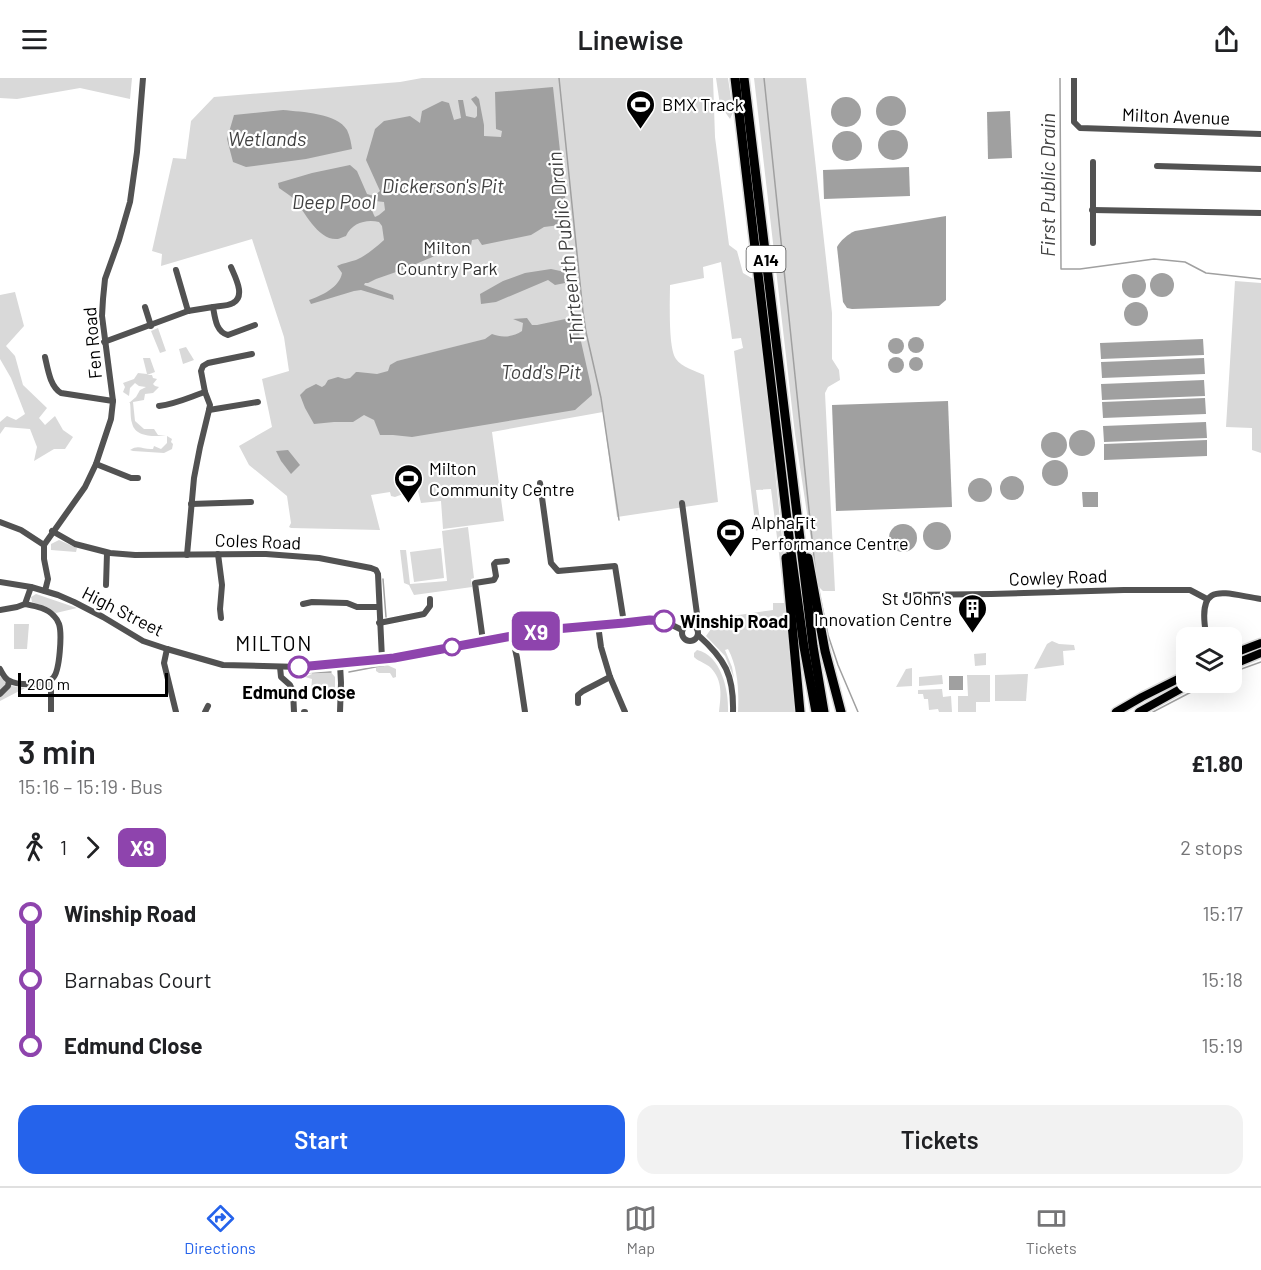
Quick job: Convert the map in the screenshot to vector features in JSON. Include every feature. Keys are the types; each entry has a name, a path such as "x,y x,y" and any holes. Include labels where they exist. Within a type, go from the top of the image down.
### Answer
{"highway":[{"name":"A14","path":"735,78 804,647 816,712"},
{"name":"A14","path":"744,78 813,646 824,712"},
{"name":"A14","path":"785,496 783,512 800,712"},
{"name":"A14","path":"798,525 805,543 819,619 841,712"}],"main road":[{"path":"1242,650 1261,643"},
{"path":"1242,661 1261,653"},
{"path":"1116,712 1176,675"},
{"path":"1142,697 1176,680"},
{"path":"1138,712 1176,691"}],"street":[{"name":"Fen Road","path":"44,545 85,487 96,465 111,419 113,401 102,316 105,279 130,202 137,152 142,78"},
{"name":"Milton Avenue","path":"1074,78 1074,122 1080,128 1261,134"},
{"path":"1093,162 1093,243"},
{"path":"1156,166 1261,170"},
{"path":"1092,210 1261,213"},
{"path":"104,342 188,311 233,303 240,292 231,267"},
{"path":"176,270 188,311"},
{"path":"145,307 151,326"},
{"path":"213,307 216,322 220,332 224,335 255,325"},
{"path":"187,555 194,478 210,405 201,370 208,363 252,354"},
{"path":"45,357 53,386 57,391 113,401"},
{"path":"159,406 176,404 206,392"},
{"path":"209,410 258,402"},
{"path":"96,465 130,478 138,478"},
{"path":"540,483 551,563 558,571 615,566 624,623"},
{"path":"191,504 251,502"},
{"path":"682,503 697,614 693,626"},
{"path":"0,522 21,530 44,545 48,579 45,591"},
{"name":"Coles Road","path":"52,531 75,544 107,553 135,555 266,554 319,558 371,568 378,574 382,659"},
{"path":"106,585 107,553"},
{"path":"218,554 222,585 221,618"},
{"path":"483,641 475,584 494,580 496,576 494,564 507,561"},
{"name":"High Street","path":"0,582 45,591 74,602 143,641 223,665 300,667 340,664 382,659 544,630 646,620 666,622 682,630"},
{"path":"25,604 31,587"},
{"name":"Cowley Road","path":"907,595 1190,590 1207,599"},
{"path":"1205,627 1203,611 1207,599 1213,594 1221,592 1261,599"},
{"path":"379,623 424,614 430,606 430,599"},
{"path":"303,604 347,603 357,607 379,607"},
{"path":"0,610 25,604 46,609 60,624 58,667 55,676 48,681 23,684 9,681 0,669"},
{"path":"598,625 601,647 610,677 625,712"},
{"path":"698,635 693,641 686,641 682,636 682,630 686,626 693,626 698,635 718,654 725,665 733,691 733,712"},
{"path":"512,635 525,712"},
{"path":"167,649 164,663 176,712"},
{"path":"340,664 340,712"},
{"path":"280,667 281,677 292,691 294,712"},
{"path":"578,703 578,695 610,677"},
{"path":"0,694 8,686 9,681"},
{"path":"48,681 51,690 51,712"}],"green space":[{"path":"0,78 132,78 130,99 80,88 17,99 0,98"},
{"name":"Milton Country Park","path":"422,78 713,78 715,137 729,245 737,251 743,273 755,280 787,586 783,586 771,489 756,490 761,529 756,531 734,351 743,348 741,338 732,339 721,262 703,267 704,278 670,285 673,353 681,364 704,375 718,502 617,517 603,412 492,432 504,521 443,529 441,501 421,503 418,491 413,489 409,493 395,497 391,496 390,492 371,495 380,530 289,527 291,523 287,496 249,465 239,446 272,427 262,379 289,371 284,337 252,239 161,266 162,254 152,251 173,158 186,159 191,121 214,97 400,82"},
{"path":"716,78 728,78 733,112 730,119 720,105"},
{"path":"754,78 806,78 832,313 832,359 839,370 840,380 828,387 825,393 835,591 823,591 818,586 795,434"},
{"path":"1235,281 1261,283 1261,453 1252,450 1252,428 1226,427"},
{"path":"15,292 24,326 6,346 15,356 23,385 47,408 39,418 45,425 55,416 63,430 73,437 65,449 54,449 34,461 37,447 30,429 5,427 0,434 0,422 7,416 16,420 25,414 11,378 0,359 0,295"},
{"path":"158,328 166,351 160,353 151,331"},
{"path":"186,347 194,360 183,364 179,349"},
{"path":"143,358 150,358 155,372 147,375 152,375 157,379 153,384 159,387 153,393 145,394 144,400 133,402 135,421 144,429 154,429 158,435 166,436 141,434 132,423 129,403 140,390 146,387 135,383 130,388 129,396 123,392 125,387 123,383 134,379 138,373 147,374"},
{"path":"167,436 172,439 173,444 172,449 164,453 130,450 139,447 153,449 154,446 161,449 167,443"},
{"path":"468,527 474,578 471,579 472,587 414,595 409,585 404,583 400,550 406,550 410,584 447,581 442,531"},
{"path":"59,540 77,548 76,552 51,550 51,544"},
{"path":"441,548 444,578 414,582 410,552"},
{"path":"36,594 77,608 56,613 32,602 31,597"},
{"path":"773,603 787,603 797,712 738,712 737,679 731,656 728,649 725,650 734,678 725,656 706,636 711,629 704,623 705,620 773,610"},
{"path":"14,624 29,624 27,649 14,649"},
{"path":"1052,641 1074,645 1075,650 1063,651 1064,665 1034,669 1047,644"},
{"path":"697,650 705,653 718,666 725,684 728,712 719,712 721,694 718,678 711,668 694,657"},
{"path":"986,653 986,665 975,666 974,654"},
{"path":"387,665 396,669 396,677 393,678 390,673 376,671 376,668"},
{"path":"912,668 912,686 896,687 906,669"},
{"path":"329,670 335,677 335,692 311,691 312,679 305,677 312,674 312,671"},
{"path":"1028,674 1026,701 995,701 995,675"},
{"path":"942,675 943,684 919,686 919,677"},
{"path":"967,675 990,675 990,702 976,702 976,712 958,712 958,696 968,696"},
{"path":"0,676 12,686 25,688 0,701"},
{"path":"942,689 943,697 951,696 952,712 929,710 928,699 924,699 923,694 918,694 918,690"}],"water":[{"name":"Dickerson's Pit","path":"553,87 568,224 544,227 531,235 482,245 478,239 472,240 470,250 442,253 365,283 364,285 393,295 394,300 361,290 311,304 309,300 338,283 342,273 337,266 360,258 384,240 382,226 379,222 364,222 352,228 346,236 338,239 331,238 318,231 294,199 279,188 278,183 350,165 357,171 367,194 374,196 380,191 366,160 375,129 384,121 410,116 420,123 422,111 442,101 449,103 454,120 461,118 458,100 463,100 466,116 475,118 477,107 471,99 476,96 479,99 484,136 501,137 502,131 496,129 495,92","holes":["375,201 384,202 385,210 375,217 372,209 373,203"]},
{"path":"891,96 902,100 906,111 902,122 891,126 880,122 876,111 880,100"},
{"path":"846,97 857,101 861,112 857,123 846,127 835,123 831,112 835,101"},
{"name":"Wetlands","path":"283,110 318,114 335,120 347,130 352,149 306,159 246,167 233,162 227,139 234,115"},
{"path":"1010,111 1012,158 988,159 987,112"},
{"path":"893,130 904,134 908,145 904,156 893,160 882,156 878,145 882,134"},
{"path":"847,131 858,135 862,146 858,157 847,161 836,157 832,146 836,135"},
{"path":"909,167 910,196 824,199 823,170"},
{"path":"946,216 946,300 939,306 847,308 843,302 837,247 844,238 855,231"},
{"path":"551,269 565,272 565,283 555,285 548,280 496,302 481,304 480,294 503,281 525,273"},
{"path":"1162,273 1171,276 1174,285 1171,294 1162,297 1153,294 1150,285 1153,276"},
{"path":"1134,274 1143,277 1146,286 1143,295 1134,298 1125,295 1122,286 1125,277"},
{"path":"1136,302 1144,306 1148,314 1144,322 1136,326 1128,322 1124,314 1128,306"},
{"name":"Todd's Pit","path":"527,318 532,325 537,325 570,318 578,328 592,395 575,410 412,437 380,435 374,420 364,415 353,422 314,424 300,395 316,384 322,387 328,380 338,377 350,378 356,372 377,374 388,371 390,365 397,361 485,339 492,334 515,335 522,331 523,323 513,319"},
{"path":"916,337 924,345 916,353 908,345"},
{"path":"896,338 904,346 896,354 888,346"},
{"path":"1203,339 1204,355 1101,359 1100,343"},
{"path":"896,357 904,365 896,373 888,365"},
{"path":"913,357 919,357 923,364 919,371 913,371 909,367 909,361"},
{"path":"1204,358 1205,374 1102,378 1101,362"},
{"path":"1204,380 1205,396 1102,400 1101,384"},
{"path":"1205,398 1206,414 1103,418 1102,402"},
{"path":"948,401 952,507 836,511 832,405"},
{"path":"1206,422 1207,438 1104,442 1103,426"},
{"path":"1082,430 1091,434 1095,443 1091,452 1082,456 1073,452 1069,443 1073,434"},
{"path":"1054,432 1063,436 1067,445 1063,454 1054,458 1045,454 1041,445 1045,436"},
{"path":"1207,440 1207,456 1104,460 1104,444"},
{"path":"288,450 300,465 291,474 276,451"},
{"path":"1055,460 1064,464 1068,473 1064,482 1055,486 1046,482 1042,473 1046,464"},
{"path":"1012,476 1021,479 1024,488 1021,497 1012,500 1003,497 1000,488 1003,479"},
{"path":"980,478 989,481 992,490 989,499 980,502 971,499 968,490 971,481"},
{"path":"1082,492 1098,492 1098,507 1083,507"},
{"path":"937,522 947,526 951,536 947,546 937,550 927,546 923,536 927,526"},
{"path":"903,524 913,528 917,538 913,548 903,552 893,548 889,538 893,528"},
{"path":"949,676 963,676 963,690 949,690"}],"waterway":[{"name":"Thirteenth Public Drain","path":"559,78 583,312 601,398 619,520"},
{"path":"764,78 816,577 828,635 858,712"},
{"name":"First Public Drain","path":"1060,78 1061,269 1080,269 1154,259 1185,262 1206,273 1261,279"},
{"path":"383,579 386,617"},
{"path":"1242,669 1261,662"},
{"path":"349,672 391,664"},
{"path":"291,673 331,672"},
{"path":"1153,712 1189,693"}],"bus line":[{"name":"X9","path":"299,667 394,658 544,630 650,620 664,621"}],"place":[{"name":"BMX Track","path":"641,130"},
{"name":"Milton Community Centre","path":"408,504"},
{"name":"AlphaFit Performance Centre","path":"730,558"},
{"name":"Winship Road","path":"664,621"},
{"name":"St John's Innovation Centre","path":"973,634"},
{"name":"Edmund Close","path":"299,667"}],"district":[{"name":"MILTON","path":"274,642"}],"water label":[{"name":"Deep Pool","path":"334,201"}]}
